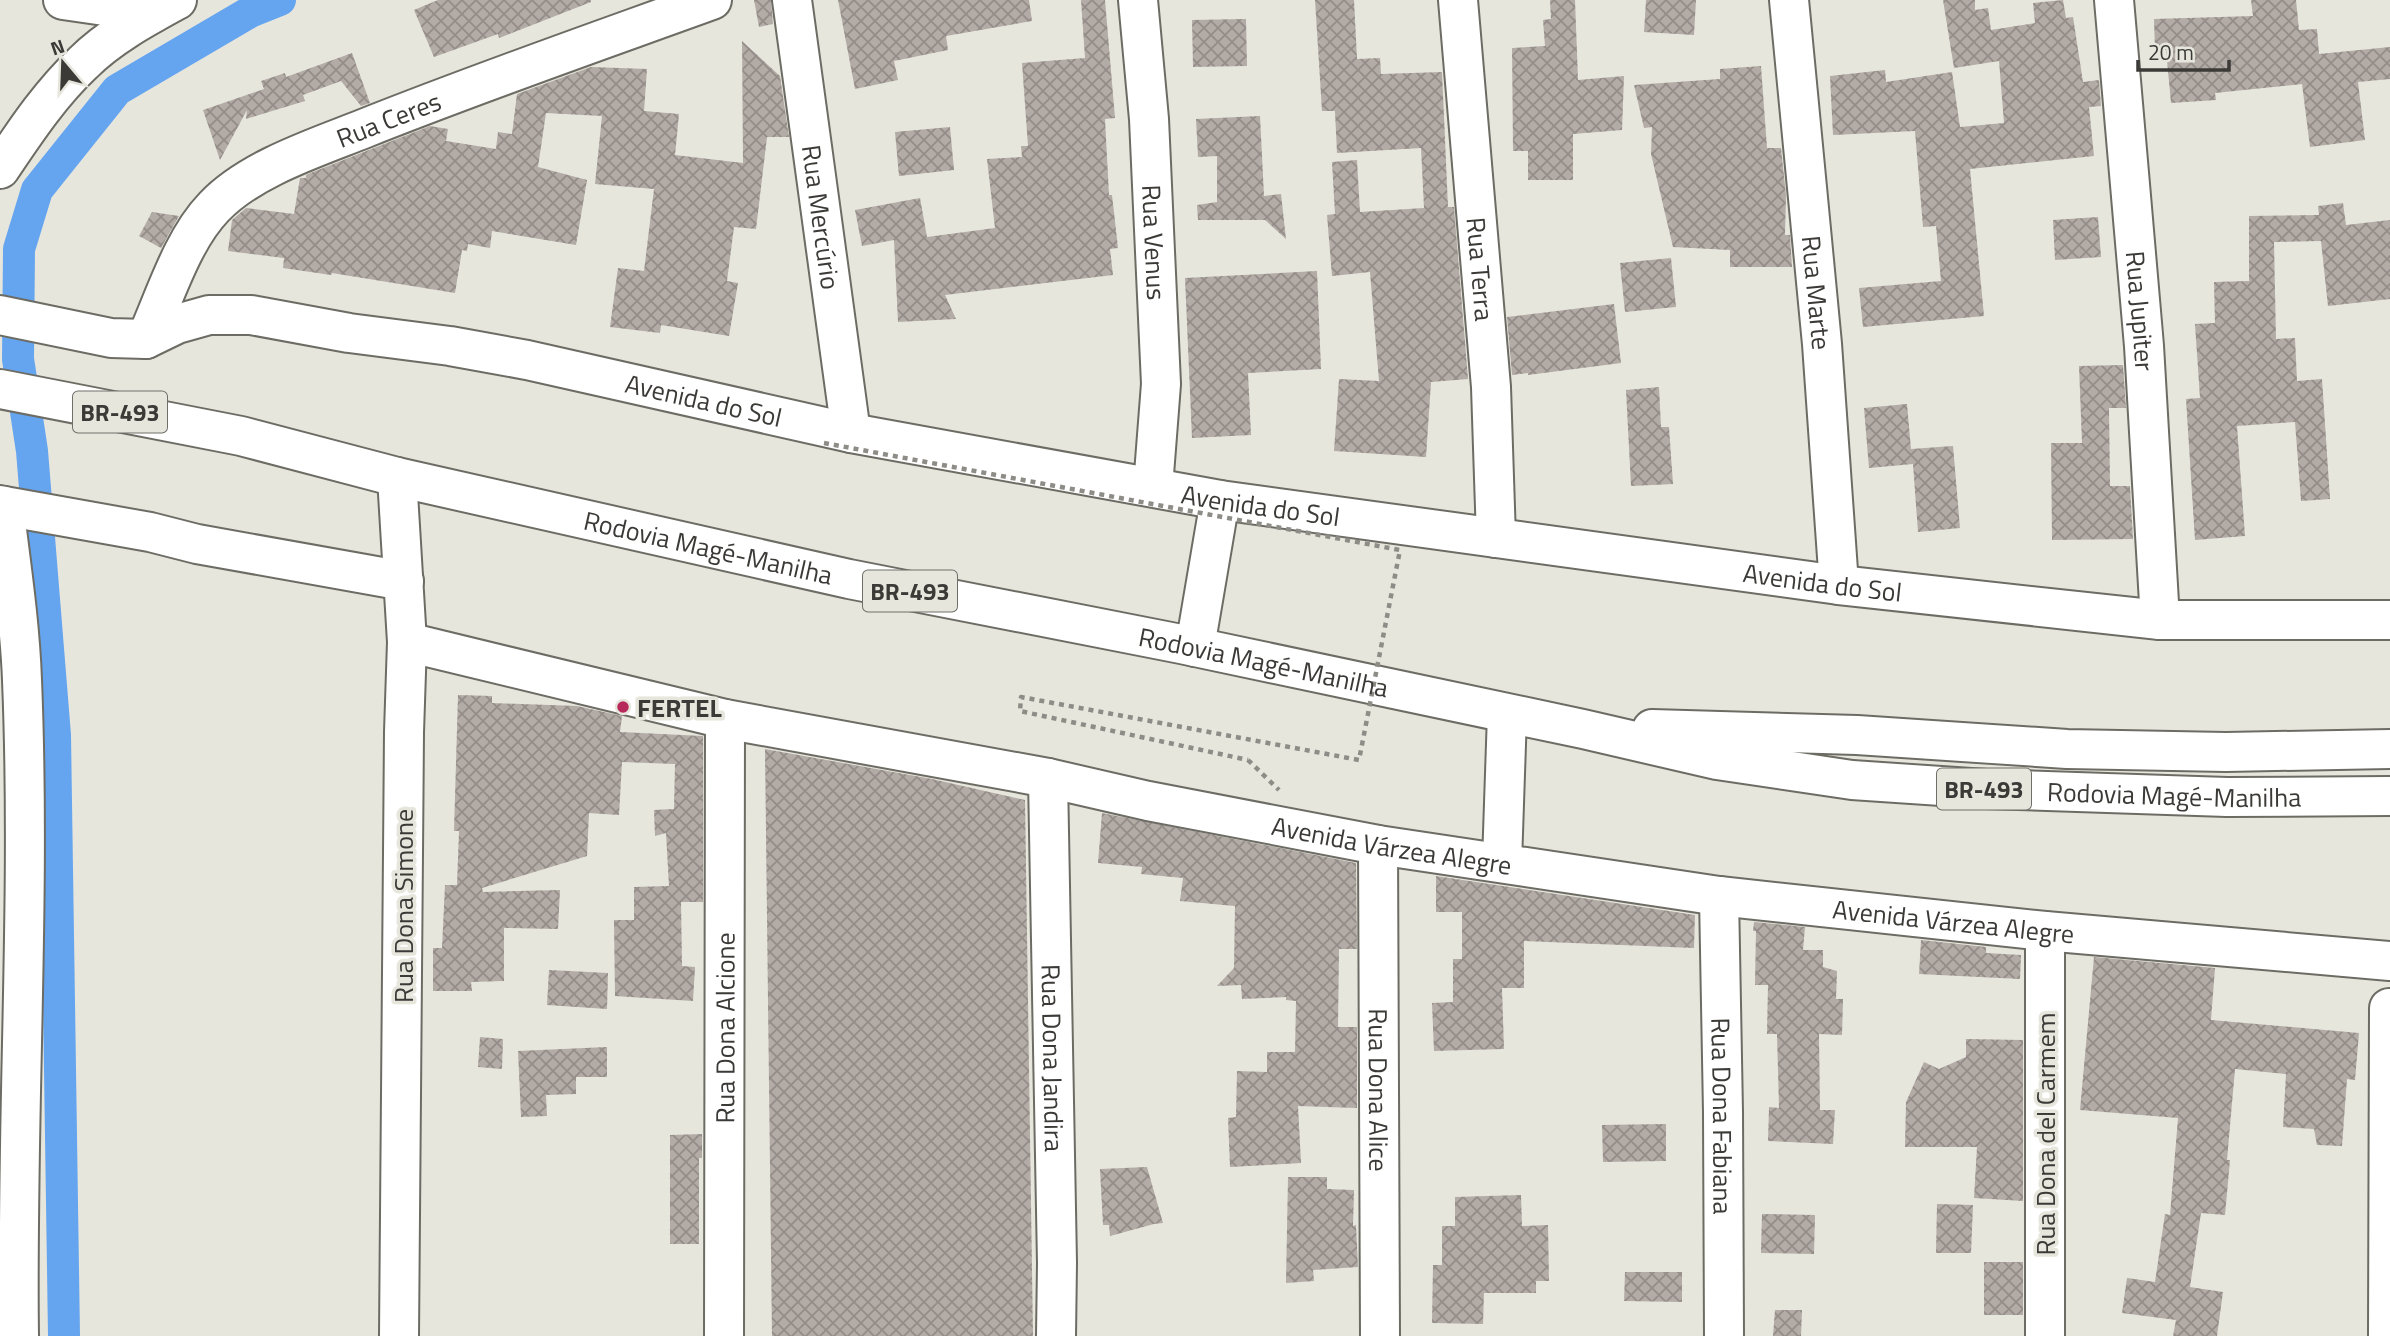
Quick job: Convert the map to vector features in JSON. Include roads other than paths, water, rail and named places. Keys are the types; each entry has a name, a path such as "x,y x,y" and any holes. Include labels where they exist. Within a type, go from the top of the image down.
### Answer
{"main road":[{"path":"63,0 165,7"},
{"name":"Rua Ceres","path":"129,339 205,217 234,189 295,157 438,99 712,0"},
{"name":"Rua Mercúrio","path":"792,0 837,438"},
{"name":"Rua Venus","path":"1138,0 1149,119 1161,384 1153,487"},
{"name":"Rua Terra","path":"1458,0 1490,373 1496,538"},
{"name":"Rua Marte","path":"1789,0 1822,344 1839,585"},
{"name":"Rua Jupiter","path":"2114,0 2146,360 2160,620"},
{"path":"0,169 28,127 83,62 116,37 165,7"},
{"path":"0,315 129,339"},
{"name":"Avenida do Sol","path":"129,339 209,315 251,315 527,360 837,438 1153,487 1220,500 1839,585 2160,620 2390,620"},
{"name":"Rodovia Magé-Manilha","path":"0,389 241,436 397,477 849,579 1195,648 1583,729 1717,760 1852,779 2067,793 2227,797 2390,796"},
{"name":"Rua Dona Simone","path":"397,477 407,642 399,1336"},
{"path":"1195,648 1220,500"},
{"path":"19,1336 10,1090 26,846 22,678 11,508 404,581"},
{"name":"Avenida Várzea Alegre","path":"407,642 725,719 1048,778 1148,801 1378,845 1719,896 2046,931 2390,961"},
{"path":"1502,863 1507,714"},
{"name":"Rua Dona Alcione","path":"724,1336 725,719"},
{"name":"Rodovia Magé-Manilha","path":"1583,729 1857,735 2067,749 2226,752 2390,749"},
{"name":"Rua Dona Jandira","path":"1048,778 1056,1336"},
{"name":"Rua Dona Alice","path":"1378,845 1380,1336"},
{"name":"Rua Dona Fabiana","path":"1719,896 1724,1336"},
{"name":"Rua Dona del Carmem","path":"2045,1336 2046,931"},
{"path":"2388,1336 2390,982"}],"waterway":[{"path":"64,1336 55,735 32,451 18,359 19,249 37,190 117,90 250,12 280,0"}],"place":[{"name":"FERTEL","path":"623,707"}]}
